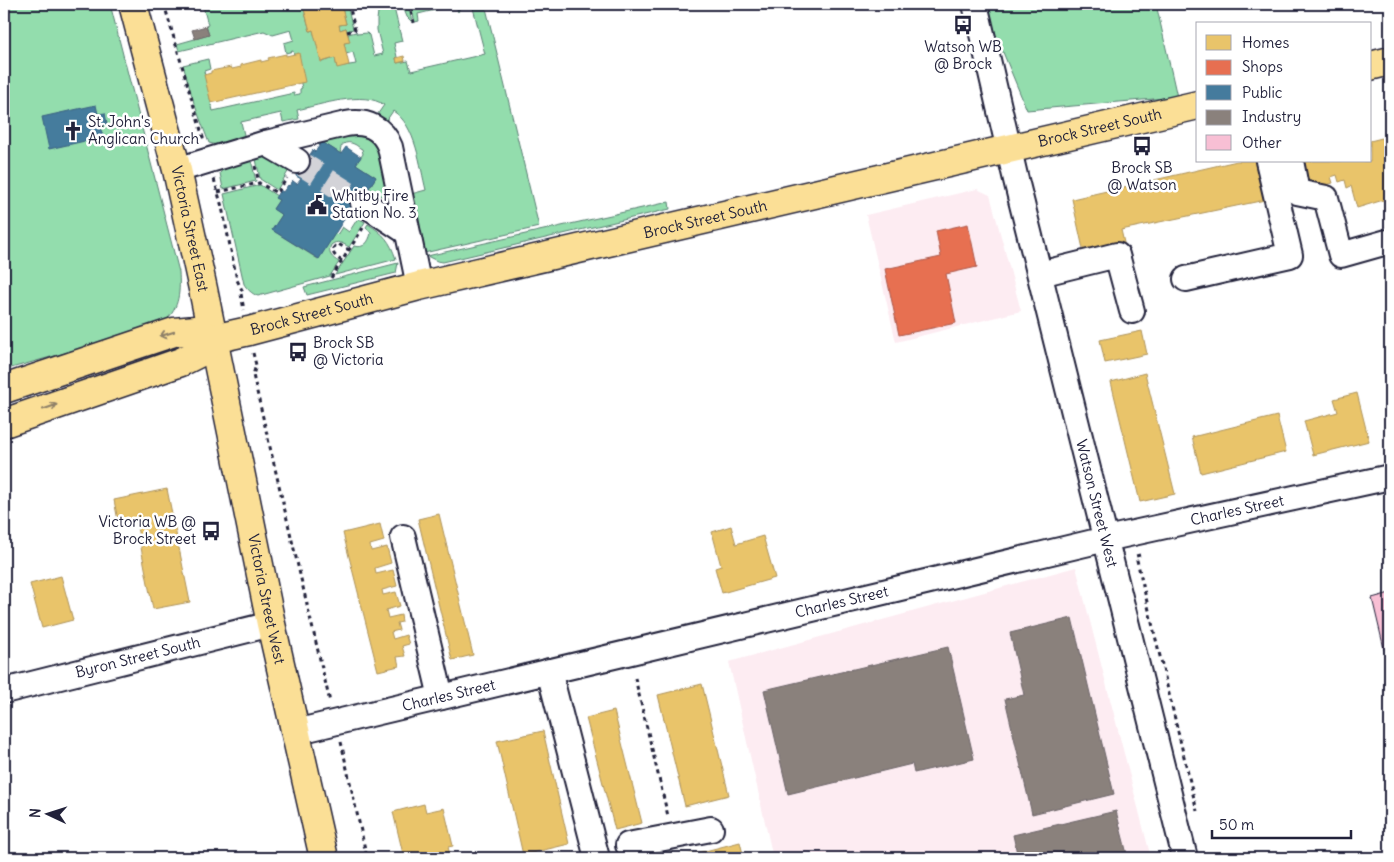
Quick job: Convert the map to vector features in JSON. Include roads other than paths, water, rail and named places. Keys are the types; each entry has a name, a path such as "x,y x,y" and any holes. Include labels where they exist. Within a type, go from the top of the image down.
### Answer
{"main road":[{"name":"Victoria Street East","path":"133,4 177,170 213,339"},
{"path":"1372,66 1390,61"},
{"name":"Brock Street South","path":"4,423 181,362 201,352 213,339 418,286 1196,105"},
{"path":"4,389 174,332 196,330 213,339"},
{"name":"Victoria Street West","path":"213,339 271,624 324,858"}],"street":[{"name":"Watson Street West","path":"975,4 1185,858"},
{"path":"177,170 266,143 353,123 372,126 383,134 390,147 418,286"},
{"path":"266,143 297,161"},
{"path":"1186,279 1290,255 1268,162"},
{"path":"1291,162 1297,192 1326,198 1342,255 1387,242"},
{"path":"365,212 407,232"},
{"path":"1040,274 1117,255 1132,311"},
{"name":"Charles Street","path":"295,732 1106,539 1390,477"},
{"path":"404,536 441,697"},
{"name":"Byron Street South","path":"4,691 271,624"},
{"path":"549,671 591,857 630,852 672,837 711,829"}],"tunnel":[{"path":"297,161 363,203"}],"place":[{"name":"Watson WB @ Brock","path":"963,25"},
{"name":"St. John's Anglican Church","path":"73,131"},
{"name":"Brock SB @ Watson","path":"1142,146"},
{"name":"Whitby Fire Station No. 3","path":"317,205"},
{"name":"Brock SB @ Victoria","path":"298,352"},
{"name":"Victoria WB @ Brock Street","path":"211,531"}]}
